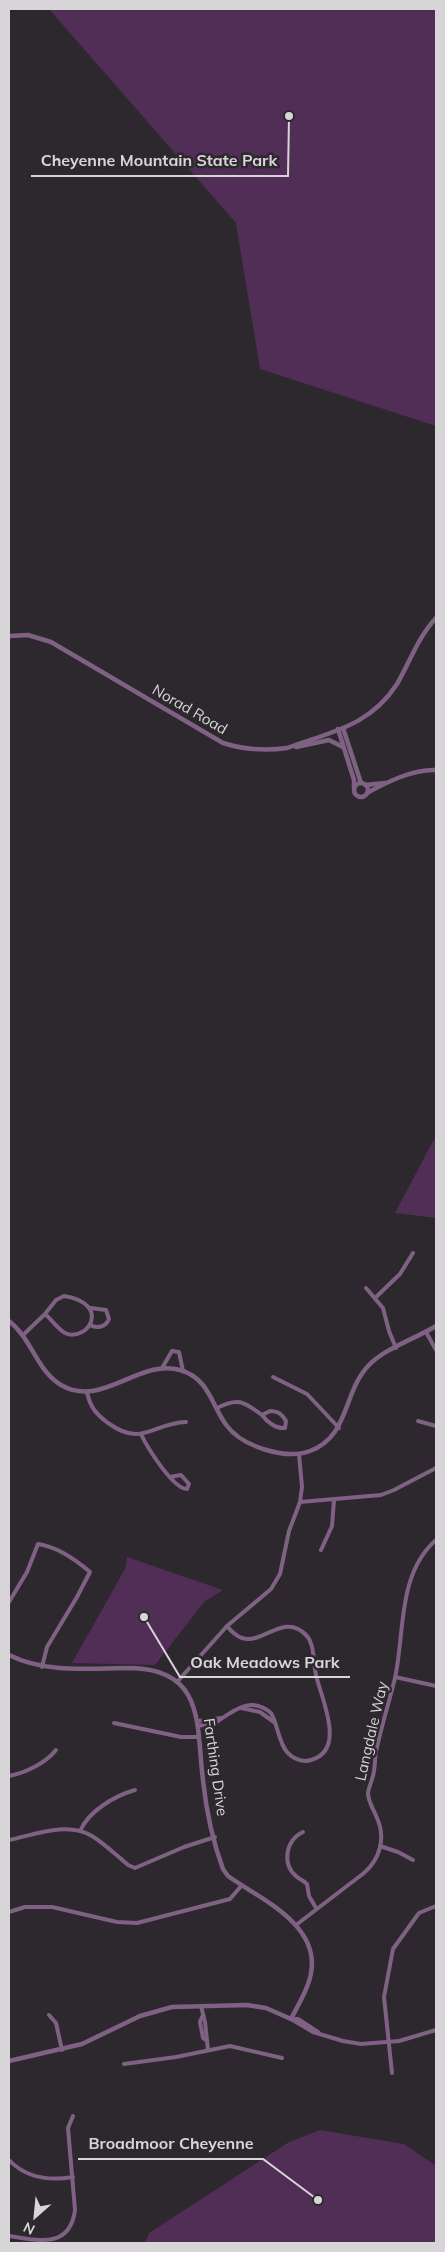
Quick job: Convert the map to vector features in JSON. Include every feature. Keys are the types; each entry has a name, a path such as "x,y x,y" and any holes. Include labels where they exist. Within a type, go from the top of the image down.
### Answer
{"street":[{"name":"Norad Road","path":"9,636 28,635 51,642 223,743 255,750 287,748 366,717 388,695 424,633 436,618"},
{"path":"341,728 344,749 354,780 355,794 359,797 385,783 425,770 436,770"},
{"path":"341,728 367,793"},
{"path":"287,748 329,740 344,749"},
{"path":"354,788 363,784 385,783"},
{"path":"374,1298 400,1274 413,1253"},
{"path":"366,1288 383,1308 386,1324 396,1348"},
{"path":"23,1335 45,1314 56,1300 64,1296 84,1302 91,1308 106,1310 109,1319 104,1325 98,1327 90,1325"},
{"path":"45,1314 61,1330 67,1334 75,1334 84,1331 90,1325 91,1308"},
{"path":"9,1321 23,1335 52,1378 68,1388 87,1392 103,1389 152,1370 162,1368 182,1371 201,1382 211,1395 226,1424 237,1435 278,1454 299,1454 321,1446 339,1428 351,1394 363,1371 370,1364 436,1326"},
{"path":"426,1332 436,1350"},
{"path":"162,1368 172,1351 179,1352 182,1371"},
{"path":"273,1377 307,1394 339,1428"},
{"path":"87,1392 90,1405 98,1416 123,1432 142,1434 176,1422 186,1422"},
{"path":"217,1408 230,1402 243,1402 277,1427 285,1428 286,1421 279,1412 270,1411 262,1415"},
{"path":"418,1420 436,1426"},
{"path":"142,1434 148,1448 170,1477 179,1487 187,1489 189,1484 181,1475 170,1477"},
{"path":"176,1682 227,1626 265,1594 276,1582 283,1565 289,1530 300,1502 302,1488 299,1454"},
{"path":"300,1502 381,1495 436,1468"},
{"path":"321,1550 332,1526 334,1500"},
{"name":"Langdale Way","path":"380,1846 380,1824 370,1804 368,1791 395,1677 402,1634 404,1604 419,1560 436,1540"},
{"path":"9,1602 27,1572 38,1544 46,1545 74,1558 90,1572 46,1647 42,1667"},
{"path":"432,1544 436,1548"},
{"path":"198,1723 218,1721 250,1704 261,1707 271,1713 283,1747 295,1758 303,1761 311,1760 324,1751 328,1744 331,1727 316,1674 308,1636 301,1631 286,1626 250,1639 236,1635 227,1626"},
{"name":"Farthing Drive","path":"9,1655 42,1667 58,1669 151,1669 169,1676 192,1700 198,1723 204,1789 224,1869 228,1876 296,1925 310,1946 312,1971 291,2019"},
{"path":"395,1677 436,1686"},
{"path":"114,1722 181,1737 199,1737"},
{"path":"9,1776 50,1758 56,1750"},
{"path":"80,1831 84,1821 90,1815 126,1793 135,1790"},
{"path":"9,1840 63,1829 80,1831 90,1835 128,1865 135,1868 184,1847 215,1837"},
{"path":"303,1832 293,1839 288,1850 288,1858 294,1873 307,1884 312,1902 316,1908"},
{"path":"296,1925 371,1866 380,1846 398,1852 413,1860"},
{"path":"9,1912 25,1908 52,1907 117,1922 137,1923 230,1899 242,1885"},
{"path":"392,2073 384,1990 393,1949 419,1912 436,1906"},
{"path":"200,2006 203,2038 206,2040 208,2050"},
{"path":"9,2061 82,2044 150,2012 172,2007 258,2006 291,2019 308,2029 351,2043 390,2043 436,2030"},
{"path":"50,2015 56,2023 62,2050"},
{"path":"124,2064 235,2046 282,2058"},
{"path":"9,2236 49,2241 67,2230 72,2222 75,2210 68,2128 73,2116"},
{"path":"9,2160 18,2168 36,2176 53,2179 72,2177"},
{"path":"16,2243 18,2237"}],"shaded area":[{"path":"49,9 436,9 436,426 260,369 236,223"},
{"path":"436,1138 436,1218 395,1213 433,1141"},
{"path":"127,1557 223,1590 204,1602 155,1665 72,1663 126,1567"},
{"path":"320,2130 404,2144 436,2166 436,2243 145,2243 149,2233 289,2142"}],"place":[{"name":"Cheyenne Mountain State Park","path":"289,116"},
{"name":"Oak Meadows Park","path":"144,1617"},
{"name":"Broadmoor Cheyenne","path":"318,2200"}]}
